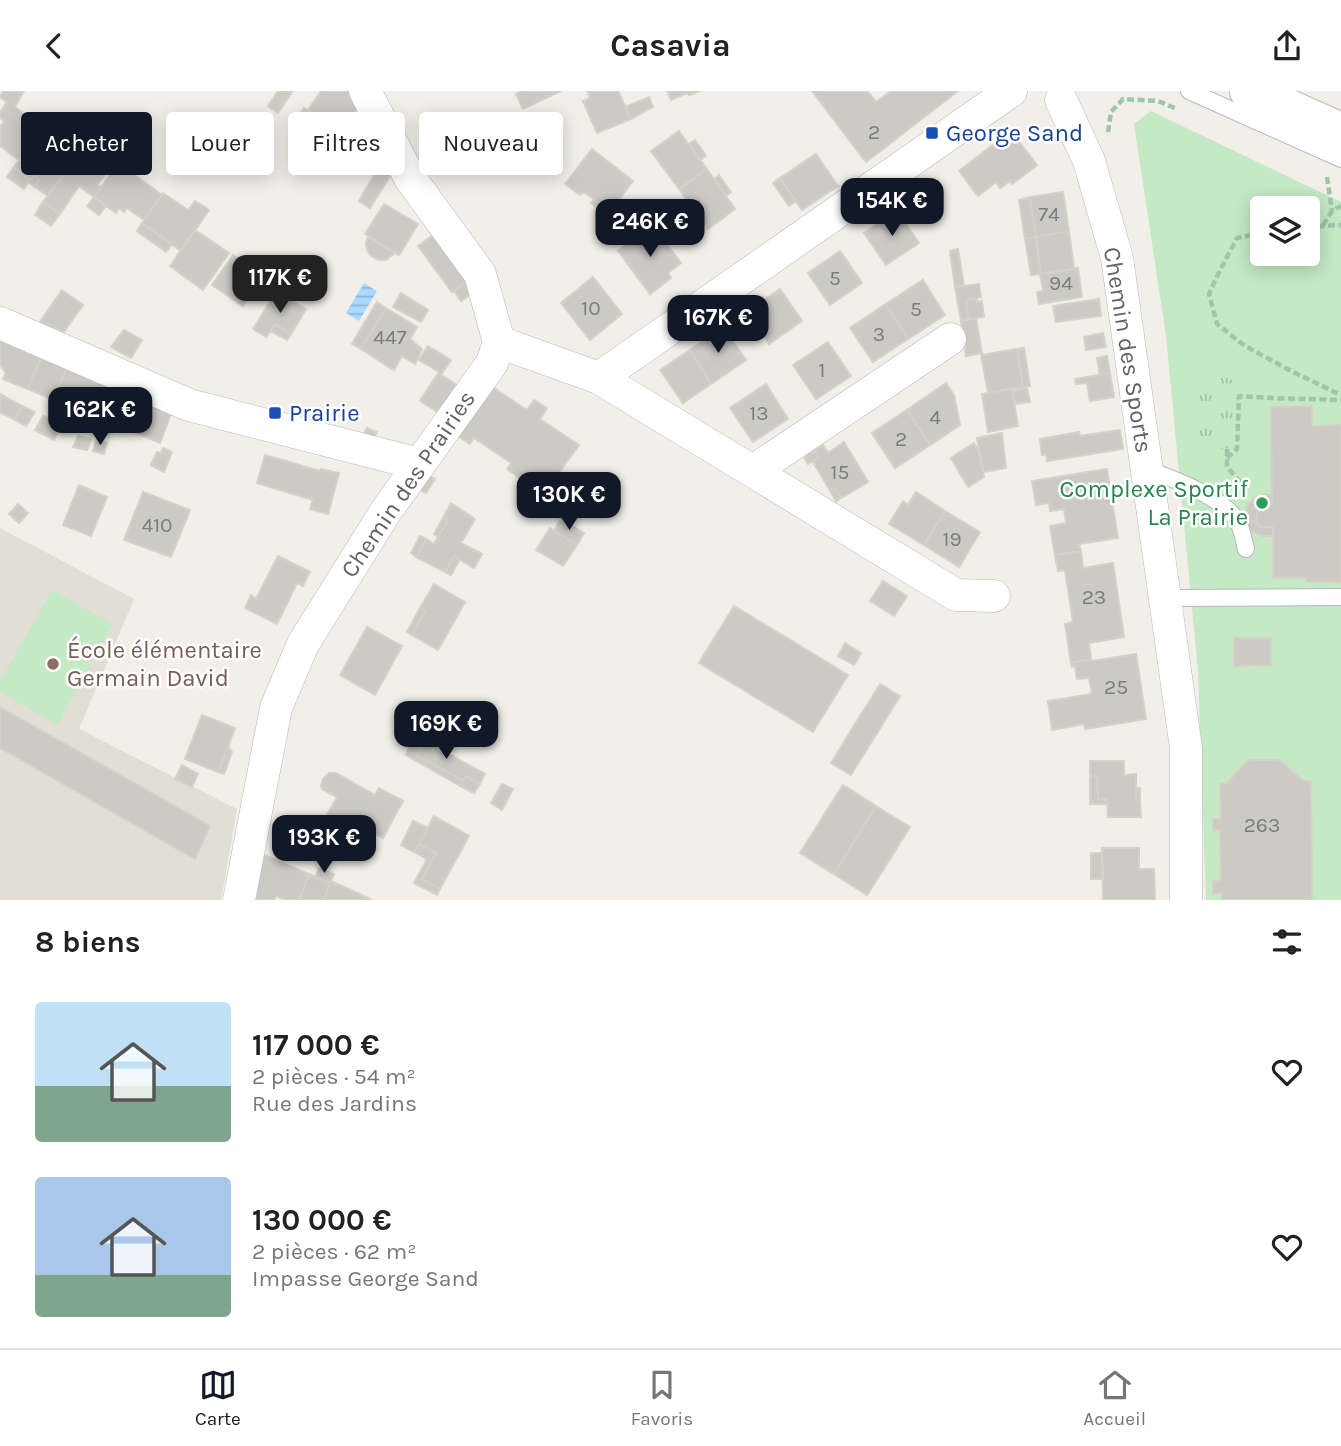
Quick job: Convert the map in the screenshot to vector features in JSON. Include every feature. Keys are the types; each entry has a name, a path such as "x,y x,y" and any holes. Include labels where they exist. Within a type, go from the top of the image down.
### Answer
{"main road":[{"path":"1249,91 1341,132"}],"street":[{"path":"365,91 410,178 480,274 499,342 599,378 957,595 994,596"},
{"path":"599,378 1011,91"},
{"path":"1021,91 1037,101 1049,103 1067,96"},
{"name":"Chemin des Sports","path":"1067,96 1117,258 1186,748 1186,900"},
{"path":"0,323 189,405 419,464"},
{"path":"753,471 950,339"},
{"name":"Chemin des Prairies","path":"240,900 276,708 303,644 386,511 492,363 499,342"}],"lane":[{"path":"1189,91 1341,159"},
{"path":"1147,469 1180,482 1220,503 1238,522 1246,549"},
{"path":"1165,598 1341,597"}],"path":[{"path":"1089,161 1111,156 1108,131 1111,112 1123,99 1123,91"},
{"path":"1123,99 1158,101 1182,112"},
{"path":"1315,172 1334,180"},
{"path":"1327,177 1332,211"},
{"path":"1323,226 1332,211 1341,206"},
{"path":"1323,226 1341,225"},
{"path":"1250,235 1237,238 1209,293 1217,324 1245,346 1341,395"},
{"path":"1227,458 1237,449 1239,395 1341,400"},
{"path":"1227,449 1227,467 1245,487 1243,502 1231,515"}],"shaded area":[{"name":"École élémentaire Germain David","path":"0,528 134,599 79,729 237,809 221,900 0,900"}],"green space":[{"name":"Complexe Sportif La Prairie","path":"1151,111 1341,202 1341,900 1206,900 1198,671 1166,336 1134,124"},
{"path":"1194,368 1235,381 1232,448 1205,450 1191,426"},
{"path":"52,590 113,624 57,725 0,692 0,681"}],"water":[{"path":"364,283 377,291 359,321 346,313"}],"building":[{"path":"3,91 24,91 15,107 22,112 19,160 0,146 0,127 4,121 0,118 0,112 7,102 0,97"},
{"path":"278,91 292,92 278,113 268,106"},
{"path":"321,91 352,91 359,106 355,112 308,110"},
{"path":"522,91 561,91 523,109 516,94"},
{"path":"587,91 618,91 631,119 597,133 583,101 590,98"},
{"path":"667,91 700,91 671,100"},
{"path":"812,91 867,91 876,102 891,91 958,91 866,162"},
{"path":"649,97 653,107 631,119 625,107"},
{"path":"679,131 707,169 679,189 651,151"},
{"path":"1011,131 1037,165 1012,184 1010,181 1000,188 996,182 978,196 959,171"},
{"path":"695,140 706,156 700,160 689,144"},
{"path":"592,149 633,181 607,215 591,203 594,199 583,192 580,195 565,184"},
{"path":"816,154 838,186 802,210 780,178"},
{"path":"21,157 21,173 14,167"},
{"path":"14,167 30,180 34,175 40,179 35,187 28,182 24,189 7,177"},
{"path":"707,169 735,209 708,229 679,189"},
{"path":"34,175 64,175 48,196 35,187 40,179"},
{"path":"63,175 105,175 97,185 101,188 94,197 79,186 60,214 43,202"},
{"path":"110,175 134,175 162,195 144,220 127,208 124,212 119,208 116,213 94,197"},
{"path":"374,175 391,175 370,208 359,201"},
{"path":"719,175 731,192 726,196 714,179"},
{"path":"780,178 796,201 789,206 773,183"},
{"path":"1063,192 1069,231 1036,237 1030,197"},
{"path":"163,193 188,210 195,201 209,210 181,251 142,223"},
{"path":"94,197 106,206 99,215 87,206"},
{"path":"1030,197 1036,237 1025,239 1019,200"},
{"path":"43,202 60,214 51,226 35,215"},
{"path":"384,204 418,224 399,255 365,234"},
{"path":"897,210 919,243 886,265 864,233"},
{"path":"142,223 172,244 166,252 137,231"},
{"path":"652,225 681,263 668,273 671,278 650,294 618,251"},
{"path":"195,230 229,253 203,290 170,266"},
{"path":"1069,231 1074,269 1041,274 1036,237"},
{"path":"433,235 467,281 452,292 418,246"},
{"path":"368,237 395,253 386,260 378,260 367,250"},
{"path":"1036,237 1041,274 1031,275 1025,239"},
{"path":"958,249 964,286 955,287 950,251"},
{"path":"840,251 862,283 830,305 808,273"},
{"path":"233,255 263,276 243,306 212,285"},
{"path":"309,257 326,267 321,276 304,266"},
{"path":"304,266 325,279 318,290 297,277"},
{"path":"1078,268 1082,297 1039,304 1037,292 1043,291 1040,274"},
{"path":"593,277 622,314 590,340 561,303"},
{"path":"923,280 945,315 908,339 886,304"},
{"path":"467,281 471,294 461,301 454,291"},
{"path":"979,284 981,297 966,300 969,319 961,321 955,287"},
{"path":"780,289 802,321 769,344 747,311"},
{"path":"62,290 83,305 64,332 40,322"},
{"path":"276,292 306,309 291,334 275,324 266,337 253,329"},
{"path":"401,293 428,310 421,322 393,307"},
{"path":"977,298 977,302 982,301 984,317 969,319 966,300"},
{"path":"1099,299 1101,316 1056,322 1053,306"},
{"path":"377,302 386,308 361,349 352,344"},
{"path":"886,304 908,339 873,362 850,328"},
{"path":"386,308 417,327 410,339 422,349 415,364 402,356 394,370 361,349"},
{"path":"976,318 982,353 966,356 961,321"},
{"path":"275,324 291,334 287,340 271,331"},
{"path":"723,327 746,360 711,384 690,350"},
{"path":"124,330 142,340 131,358 111,347"},
{"path":"1103,333 1106,347 1086,350 1084,337"},
{"path":"2,338 43,355 27,389 3,379 6,373 0,365"},
{"path":"828,342 851,376 816,399 793,365"},
{"path":"428,346 451,360 441,375 462,388 444,416 420,401 439,372 419,360"},
{"path":"1024,348 1030,386 1023,387 1017,349"},
{"path":"1017,349 1023,387 988,393 981,355"},
{"path":"690,350 711,384 683,403 660,370"},
{"path":"43,355 68,366 53,399 27,389"},
{"path":"1107,356 1110,373 1100,375 1097,358"},
{"path":"68,366 108,383 93,416 53,399"},
{"path":"1110,373 1114,397 1090,401 1087,383 1076,384 1075,379"},
{"path":"108,383 130,393 119,426 93,416"},
{"path":"946,383 954,395 960,425 930,445 907,410"},
{"path":"766,384 788,419 753,442 730,408"},
{"path":"491,386 527,410 534,400 547,408 540,419 579,445 543,495 507,469 511,463 474,438 470,444 455,434"},
{"path":"1027,388 1030,402 1015,404 1013,391"},
{"path":"1012,389 1018,426 988,432 982,394"},
{"path":"130,393 172,411 160,443 119,426"},
{"path":"0,394 22,406 15,420 0,412"},
{"path":"22,406 35,412 26,426 15,420"},
{"path":"1312,406 1312,426 1341,425 1341,582 1273,578 1273,527 1261,527 1256,520 1258,506 1272,504 1271,407"},
{"path":"907,410 930,445 895,468 872,433"},
{"path":"43,416 61,425 54,440 35,430"},
{"path":"367,428 377,432 373,438 363,435"},
{"path":"1120,430 1123,449 1047,461 1046,454 1042,455 1040,439 1079,432 1080,436"},
{"path":"1002,433 1006,468 983,472 977,438"},
{"path":"78,436 91,439 87,450 73,447"},
{"path":"97,440 107,443 104,454 93,451"},
{"path":"844,442 868,482 841,498 836,489 831,492 813,462 819,458 815,450 823,445 828,453"},
{"path":"974,443 980,454 984,477 968,487 951,458"},
{"path":"163,448 172,452 164,472 151,465 157,452 161,453"},
{"path":"815,450 819,458 808,464 804,457"},
{"path":"265,455 320,471 339,473 328,514 310,509 313,500 257,483"},
{"path":"1107,469 1118,538 1079,544 1081,551 1055,555 1050,526 1066,523 1064,509 1050,511 1049,503 1036,505 1032,481"},
{"path":"426,474 435,479 426,493 416,488"},
{"path":"79,485 107,497 91,536 63,525"},
{"path":"836,489 841,498 836,501 831,492"},
{"path":"143,492 190,510 171,557 124,540"},
{"path":"916,492 945,511 924,545 889,524 903,501 908,505"},
{"path":"1261,495 1272,495 1272,504 1258,506 1256,520 1261,527 1273,527 1273,536 1254,533 1245,520 1248,504"},
{"path":"451,503 475,519 461,543 482,554 474,568 454,556 445,572 416,557 426,539 434,544 448,520 443,518"},
{"path":"18,504 28,513 19,523 9,514"},
{"path":"945,511 980,532 959,567 924,545"},
{"path":"443,518 448,520 438,537 434,534"},
{"path":"561,519 584,533 577,545 554,530"},
{"path":"550,528 577,545 563,566 536,550"},
{"path":"420,536 426,539 416,557 411,553"},
{"path":"1081,551 1083,568 1113,563 1124,637 1089,643 1091,659 1071,663 1065,624 1073,622 1065,570 1058,571 1055,555"},
{"path":"278,556 310,572 303,586 297,583 277,624 245,608 251,595 256,599"},
{"path":"454,556 460,559 451,575 445,572"},
{"path":"883,581 907,596 894,616 870,601"},
{"path":"434,584 465,602 438,650 412,635 425,611 420,608"},
{"path":"734,606 848,675 813,732 699,663"},
{"path":"420,608 425,611 412,635 407,632"},
{"path":"367,627 402,646 375,695 340,675"},
{"path":"1234,638 1271,638 1271,665 1234,666"},
{"path":"845,643 861,653 854,665 838,656"},
{"path":"1136,654 1146,719 1085,729 1084,724 1052,730 1048,701 1092,694 1089,678 1077,679 1075,666 1072,667 1071,663"},
{"path":"880,684 900,696 851,775 831,763"},
{"path":"0,707 210,826 195,859 0,748"},
{"path":"415,708 426,714 415,734 405,728"},
{"path":"202,715 235,728 218,772 185,759"},
{"path":"411,733 485,774 480,784 466,776 463,781 416,755 421,747 411,742 414,738 410,736"},
{"path":"411,742 421,747 416,755 463,781 460,786 406,755"},
{"path":"228,746 232,752 224,774 218,772"},
{"path":"1248,760 1279,760 1304,781 1311,781 1312,900 1222,900 1221,893 1213,894 1213,881 1221,881 1220,830 1213,831 1213,819 1221,819 1220,784 1226,784"},
{"path":"1090,761 1124,761 1124,775 1136,774 1136,802 1140,802 1141,817 1108,817 1107,799 1098,800 1097,776 1090,776"},
{"path":"182,765 198,774 192,787 175,779"},
{"path":"329,773 336,773 375,795 379,788 403,801 383,838 372,832 374,828 352,817 343,833 323,822 337,797 321,786"},
{"path":"466,776 480,784 474,793 460,786"},
{"path":"1090,776 1097,776 1098,800 1107,799 1108,804 1090,804"},
{"path":"502,784 513,789 502,810 491,803"},
{"path":"843,785 876,806 834,874 800,853"},
{"path":"1136,788 1140,788 1140,802 1136,802"},
{"path":"876,806 910,827 867,895 834,874"},
{"path":"434,816 469,836 440,889 422,879 436,853 419,844"},
{"path":"352,817 374,828 372,832 350,820"},
{"path":"413,821 428,828 414,852 401,845"},
{"path":"419,844 436,853 422,879 440,889 437,895 414,883 427,859 414,852"},
{"path":"1102,848 1139,848 1139,869 1154,869 1155,900 1103,900"},
{"path":"1091,853 1102,853 1103,879 1091,879"},
{"path":"262,854 309,874 299,900 285,900 276,896 274,900 253,900"},
{"path":"319,868 334,874 330,883 315,877"},
{"path":"309,874 330,883 324,900 299,900"},
{"path":"331,881 355,892 372,900 324,900"}],"place":[{"name":"George Sand","path":"932,133"},
{"name":"Prairie","path":"275,413"},
{"name":"Complexe Sportif La Prairie","path":"1262,503"},
{"name":"École élémentaire Germain David","path":"53,664"}]}
